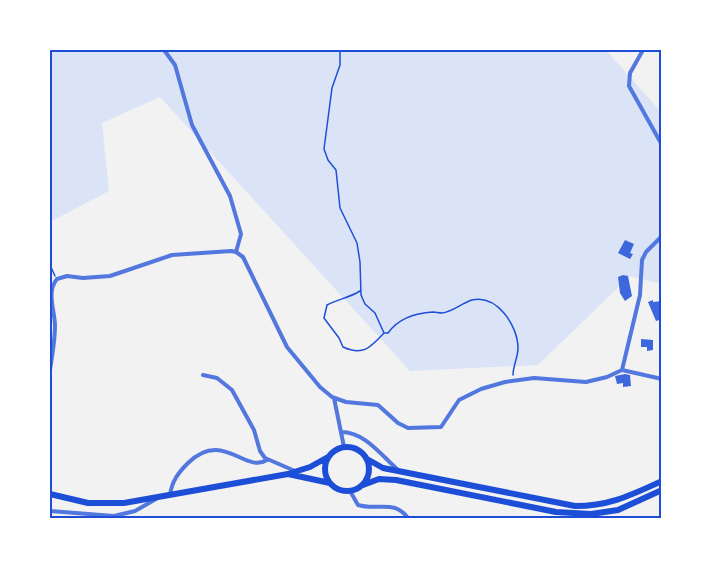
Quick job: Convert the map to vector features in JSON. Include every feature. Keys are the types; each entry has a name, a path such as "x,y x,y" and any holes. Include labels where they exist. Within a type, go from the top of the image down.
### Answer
{"main road":[{"path":"50,494 88,502 124,503 158,498 288,474 310,467 328,457 335,450 344,447 360,451 367,459 383,468 575,506 597,506 623,498 662,481"},
{"path":"328,457 325,466 330,483"},
{"path":"363,485 369,473 367,459"},
{"path":"288,474 330,483 343,491 350,491 379,479 396,480 556,512 591,514 618,510 662,490"}],"street":[{"path":"164,50 176,64 192,125 230,196 241,234 237,252"},
{"path":"643,50 630,73 628,86 662,145"},
{"path":"622,370 640,295 642,261 646,252 662,236"},
{"path":"50,370 55,325 52,297 57,279 67,276 83,278 110,276 172,255 237,252 249,267 286,347 320,387 334,398 346,402 378,405 398,423 408,428 441,427 459,400 481,389 515,380 534,378 586,382 606,378 622,370 662,379"},
{"path":"204,375 217,378 232,390 254,430 262,455 267,460 295,471"},
{"path":"334,398 344,447"},
{"path":"341,432 364,438 398,471"},
{"path":"169,496 174,479 194,458 209,450 220,450 255,463 267,460"},
{"path":"350,491 358,505 368,508 393,506 404,513 408,519"},
{"path":"50,511 107,517 135,511 158,498"}],"path":[{"path":"340,50 339,65 332,88 324,149 328,160 336,170 340,208 357,243 361,291 365,304 375,313 384,333"},
{"path":"50,266 57,279"},
{"path":"361,291 349,298 327,305 324,318 343,347 352,351 369,349 401,320 433,312 443,313 474,300 490,302 502,310 513,326 518,348 512,373 515,380"}],"shaded area":[{"path":"50,50 606,50 661,112 661,284 630,276 538,365 410,371 160,97 102,123 109,191 50,222"}],"building":[{"path":"625,240 634,244 630,259 618,253"},
{"path":"628,276 632,296 625,301 620,293 618,277"},
{"path":"653,300 653,302 662,301 662,319 656,321 648,302"},
{"path":"641,339 653,340 653,350 647,351 647,347 641,347"},
{"path":"630,375 631,386 623,387 623,383 617,384 615,376"}]}
